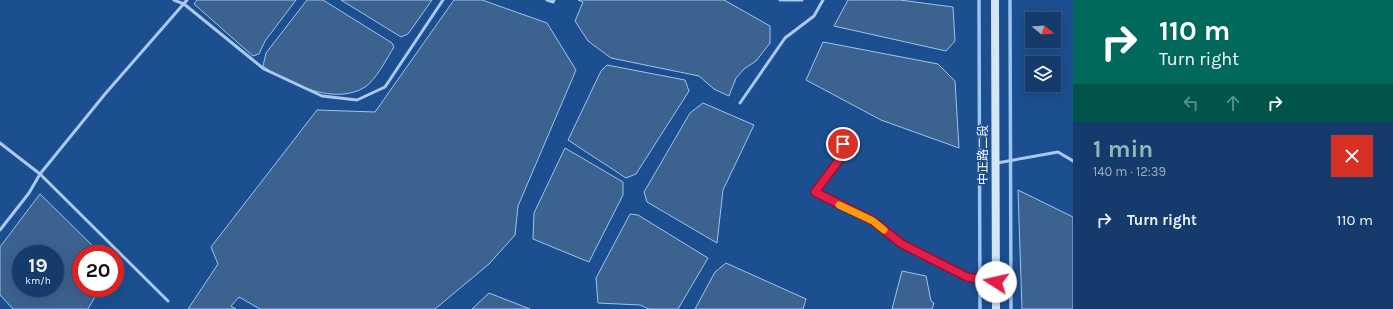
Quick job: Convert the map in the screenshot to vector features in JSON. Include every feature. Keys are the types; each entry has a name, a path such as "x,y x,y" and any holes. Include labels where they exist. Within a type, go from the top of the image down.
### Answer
{"main road":[{"name":"中正路二段","path":"995,0 996,309"}],"lane":[{"path":"174,0 184,4 264,68 322,96 357,100 385,87 443,0"},
{"path":"0,230 29,193 40,174 105,94 187,0"},
{"path":"547,0 553,2 554,0"},
{"path":"780,0 802,0"},
{"path":"740,103 786,38 814,16 823,0"},
{"path":"0,143 40,174 168,301"},
{"path":"843,144 839,160 815,192 873,221 902,244 967,277 996,282"},
{"path":"995,164 1058,152 1073,161"}],"water":[{"path":"197,0 296,0 265,41 259,54 253,56 194,4"},
{"path":"307,0 323,0 392,43 394,47 385,63 365,87 353,92 340,94 312,90 285,80 263,66 266,53"},
{"path":"341,0 432,0 408,34 401,37"},
{"path":"454,0 482,0 547,23 576,70 518,206 515,235 489,264 435,309 260,309 239,297 231,306 236,309 188,309 218,264 211,247 317,110 375,112"},
{"path":"578,0 724,0 770,26 770,43 756,61 744,69 736,78 729,96 714,89 699,76 611,58 588,41 575,21 583,2"},
{"path":"848,0 900,0 953,7 955,41 946,51 834,26"},
{"path":"823,42 938,64 955,81 959,148 881,120 806,80"},
{"path":"607,65 685,80 689,91 636,174 626,178 568,140 601,71"},
{"path":"703,103 754,125 723,190 717,243 647,202 644,192 690,113"},
{"path":"565,148 623,182 623,195 589,262 533,239 534,213"},
{"path":"1018,190 1073,217 1073,309 1022,309"},
{"path":"40,194 92,245 72,245 72,297 95,297 88,309 13,309 0,295 0,247"},
{"path":"630,214 638,215 708,258 678,309 649,309 640,305 598,303 596,278"},
{"path":"726,263 806,299 803,309 695,309 715,272"},
{"path":"902,271 926,276 931,301 934,303 932,309 892,309"},
{"path":"489,293 530,309 472,309"}],"waterway":[{"path":"979,0 980,309"},
{"path":"1010,0 1011,309"}],"slow traffic":[{"path":"839,205 873,221 884,230"}],"route":[{"path":"843,144 839,160 815,192 826,199 873,221 902,244 967,277 996,282"}]}
